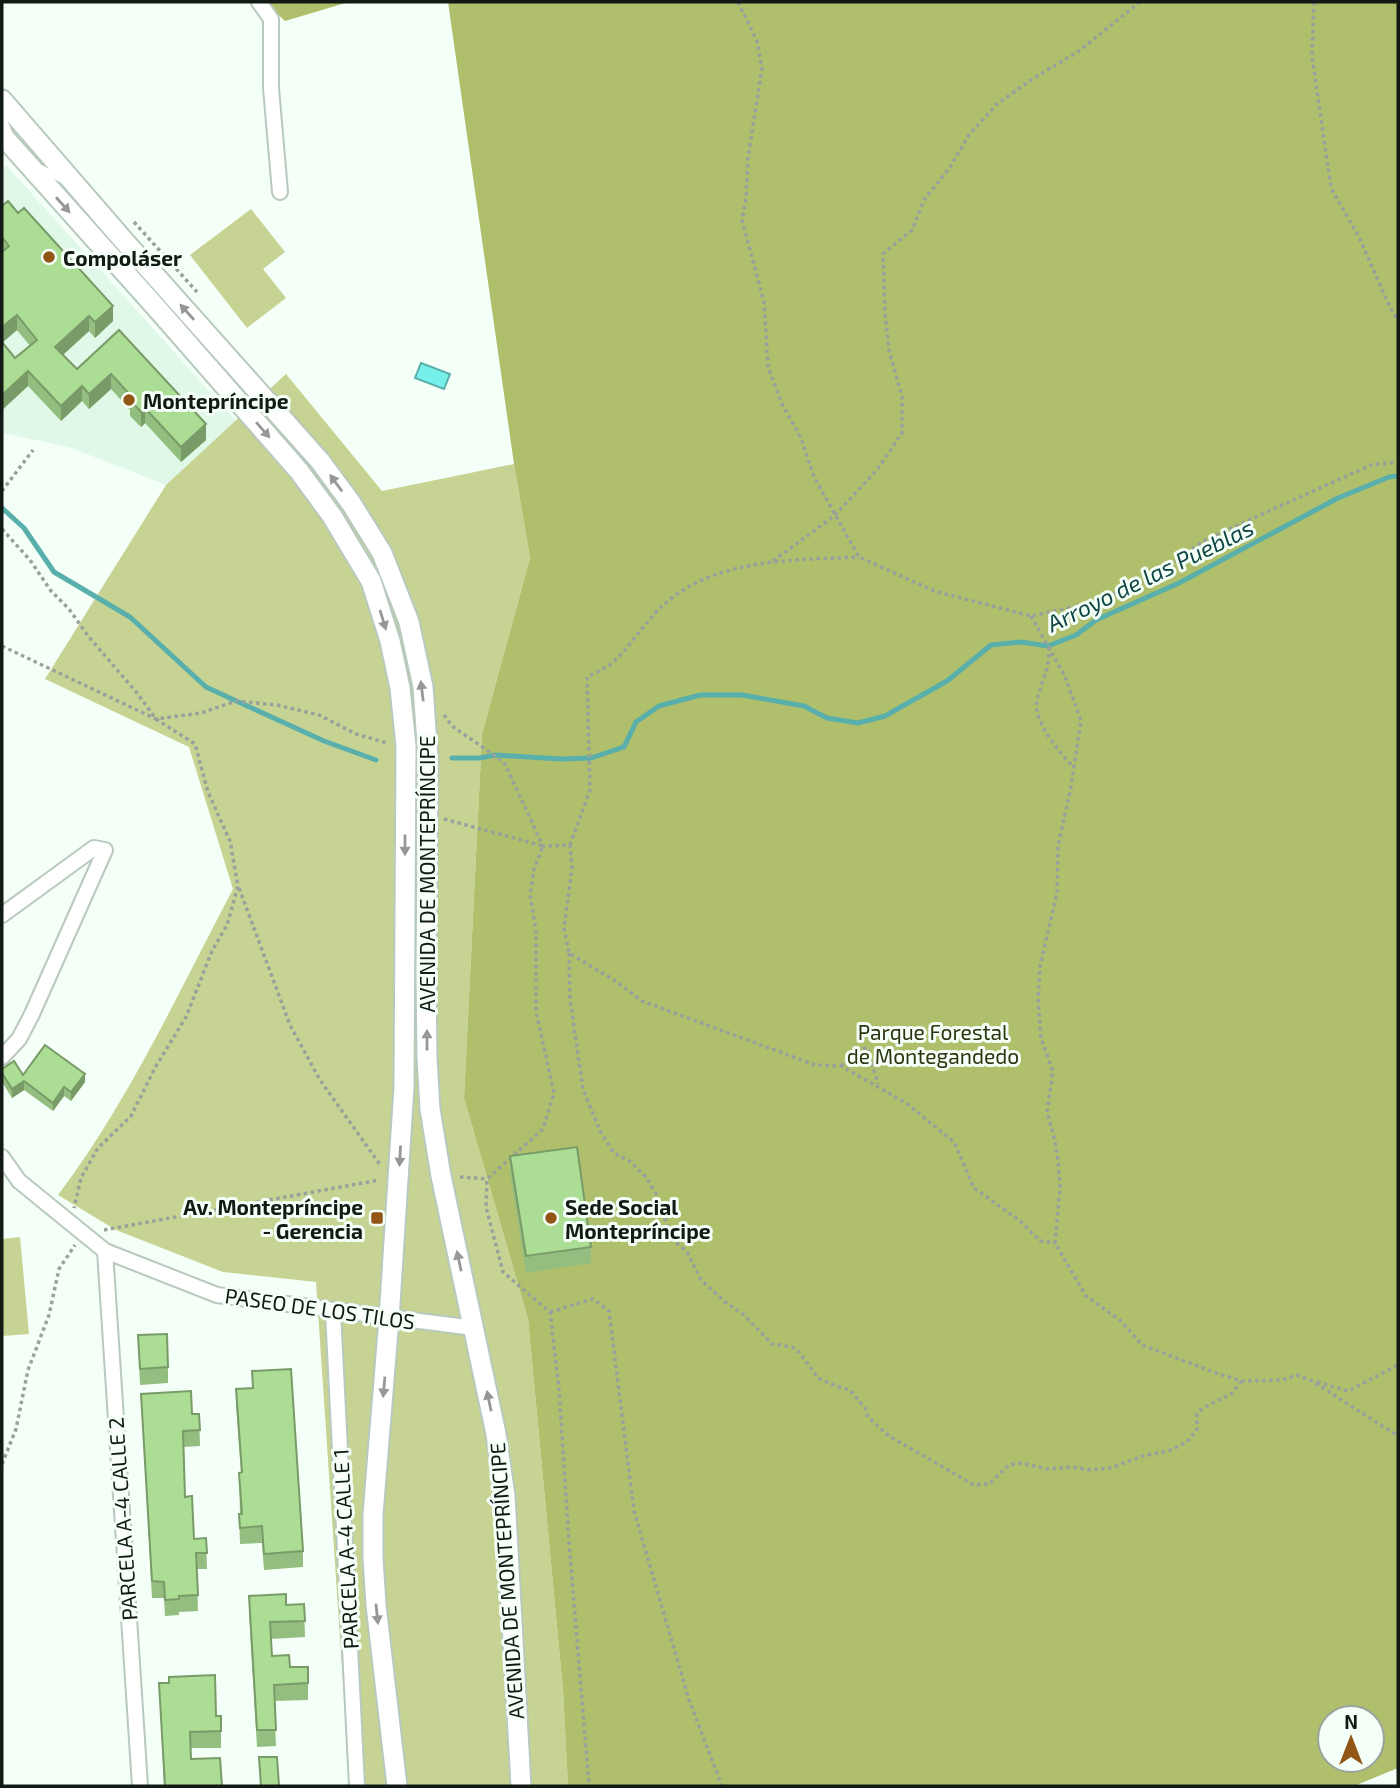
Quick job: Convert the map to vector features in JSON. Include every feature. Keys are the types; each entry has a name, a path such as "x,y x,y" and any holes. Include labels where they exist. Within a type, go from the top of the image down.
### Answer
{"street":[{"path":"259,2 271,19 271,88 280,192"},
{"name":"AVENIDA DE MONTEPRÍNCIPE","path":"2,100 320,461 351,503 382,553 409,622 423,687 428,758 427,1058 433,1134 496,1434 505,1496 521,1786"},
{"name":"AVENIDA DE MONTEPRÍNCIPE","path":"2,135 299,471 332,516 371,581 390,641 400,688 405,746 404,1087 395,1177 389,1319 373,1514 373,1558 397,1786"},
{"path":"2,915 93,848 105,850 32,1014 19,1039 2,1057"},
{"name":"PASEO DE LOS TILOS","path":"2,1157 19,1181 105,1251 217,1295 474,1328"},
{"name":"PARCELA A-4 CALLE 2","path":"105,1251 140,1786"},
{"name":"PARCELA A-4 CALLE 1","path":"333,1312 357,1786"}],"lane":[{"path":"2,117 17,153 61,180 73,182"}],"path":[{"path":"738,2 757,41 762,68 748,158 742,220 764,302 768,367 782,404 801,438 814,477 859,557"},
{"path":"773,561 834,516 877,470 902,433 902,397 889,350 885,313 883,254 912,230 924,200 950,167 969,135 997,104 1079,51 1140,2"},
{"path":"1314,2 1312,56 1331,188 1359,237 1398,321"},
{"path":"2,491 33,450"},
{"path":"1242,1381 1231,1394 1203,1408 1198,1414 1197,1429 1187,1442 1168,1451 1146,1455 1110,1468 1047,1469 1021,1463 1009,1465 989,1484 974,1485 889,1436 868,1418 865,1408 850,1390 818,1378 799,1352 772,1344 744,1315 701,1280 687,1252 672,1239 657,1195 645,1176 631,1162 614,1153 600,1130 583,1089 570,999 569,953 564,928 572,868 570,845 590,790 587,677 609,665 652,616 673,597 710,576 773,561 859,557 934,592 1031,616 1095,602 1156,575 1205,540 1371,465 1398,462"},
{"path":"2,529 30,560 51,592 69,609 156,719"},
{"path":"1031,616 1065,676 1081,721 1058,846 1056,893 1040,965 1038,999 1041,1038 1053,1071 1047,1112 1055,1137 1060,1188 1055,1243 1086,1296 1121,1321 1142,1345 1216,1373 1242,1381 1282,1380 1297,1375 1348,1391 1397,1365"},
{"path":"2,646 156,719 195,744 208,792 230,841 238,886 290,1025 320,1080 395,1177 83,1233 59,1269 49,1315 28,1370 16,1429 2,1464"},
{"path":"1048,646 1049,660 1037,701 1037,715 1055,745 1073,767"},
{"path":"156,719 201,713 236,701 277,705 319,715 356,734 392,745"},
{"path":"441,1175 487,1179 519,1153 542,1129 554,1093 536,1012 536,930 530,895 534,869 543,846 504,762 452,726 443,715"},
{"path":"436,817 543,846 570,845"},
{"path":"67,1222 76,1205 81,1178 98,1148 131,1116 156,1066 187,1017 212,951 227,925 238,886"},
{"path":"569,953 617,982 642,1001 815,1065 841,1066 878,1086 906,1103 954,1142 974,1188 1019,1220 1040,1241 1055,1243"},
{"path":"841,1066 867,1047 878,1086"},
{"path":"487,1179 486,1207 503,1272 550,1312 559,1388 589,1786"},
{"path":"550,1312 593,1299 609,1311 634,1511 689,1700 722,1786"},
{"path":"1312,1381 1398,1436"}],"shaded area":[{"path":"6,165 236,421 166,485 69,447 2,433 2,168"}],"green space":[{"path":"265,2 349,2 285,21"},
{"name":"Parque Forestal de Montegandedo","path":"448,2 1398,2 1398,1768 1386,1773 1386,1704 1316,1704 1316,1774 1383,1774 1354,1786 568,1786 563,1690 528,1319 464,1098 482,734 530,558 514,464"},
{"path":"251,209 285,252 263,269 286,298 247,328 190,255"},
{"path":"286,374 382,491 514,464 530,558 482,734 464,1098 528,1319 563,1690 568,1786 350,1786 316,1282 223,1272 116,1230 58,1195 108,1122 130,1084 233,889 189,747 45,679 166,485"},
{"path":"20,1237 29,1334 2,1336 2,1239"}],"water":[{"path":"421,363 450,374 444,389 415,378"}],"building":[{"path":"8,201 18,213 24,208 113,306 95,322 89,316 55,347 77,369 119,330 206,424 181,447 145,408 141,412 130,400 133,398 111,374 89,394 82,386 61,406 28,371 2,395 2,342 15,358 37,340 17,315 2,327 2,252 9,246 2,237 2,206"},
{"path":"45,1045 85,1074 71,1092 64,1087 53,1103 24,1081 12,1089 2,1073 2,1069 14,1061 23,1075"},
{"name":"Sede Social Montepríncipe","path":"577,1147 591,1247 526,1256 510,1156"},
{"path":"167,1334 168,1367 140,1369 138,1335"},
{"path":"291,1369 303,1551 264,1554 262,1526 240,1528 239,1514 242,1514 239,1473 242,1472 236,1389 253,1388 252,1371"},
{"path":"191,1391 192,1414 199,1414 200,1430 183,1431 185,1497 192,1496 194,1539 206,1538 207,1553 196,1553 198,1595 165,1600 164,1582 152,1581 141,1394"},
{"path":"286,1594 286,1605 304,1604 305,1621 270,1622 272,1656 289,1655 290,1667 308,1667 308,1683 274,1685 276,1730 257,1730 249,1596"},
{"path":"215,1675 216,1716 221,1716 221,1731 190,1732 191,1759 220,1758 222,1786 165,1786 159,1683 169,1683 169,1677"},
{"path":"259,1757 277,1757 279,1786 261,1786"}],"waterway":[{"name":"Arroyo de las Pueblas","path":"452,758 495,755 591,758 624,747 636,722 659,706 700,695 742,695 804,706 827,718 858,723 885,716 947,681 991,645 1021,642 1048,646 1076,635 1096,620 1179,583 1338,498 1389,477 1398,476"},
{"name":"Arroyo de las Pueblas","path":"2,508 24,528 54,572 130,617 206,687 324,741 376,760"}],"place":[{"name":"Compoláser","path":"49,257"},
{"name":"Montepríncipe","path":"129,400"},
{"name":"Av. Montepríncipe - Gerencia","path":"377,1218"},
{"name":"Sede Social Montepríncipe","path":"551,1218"}]}
